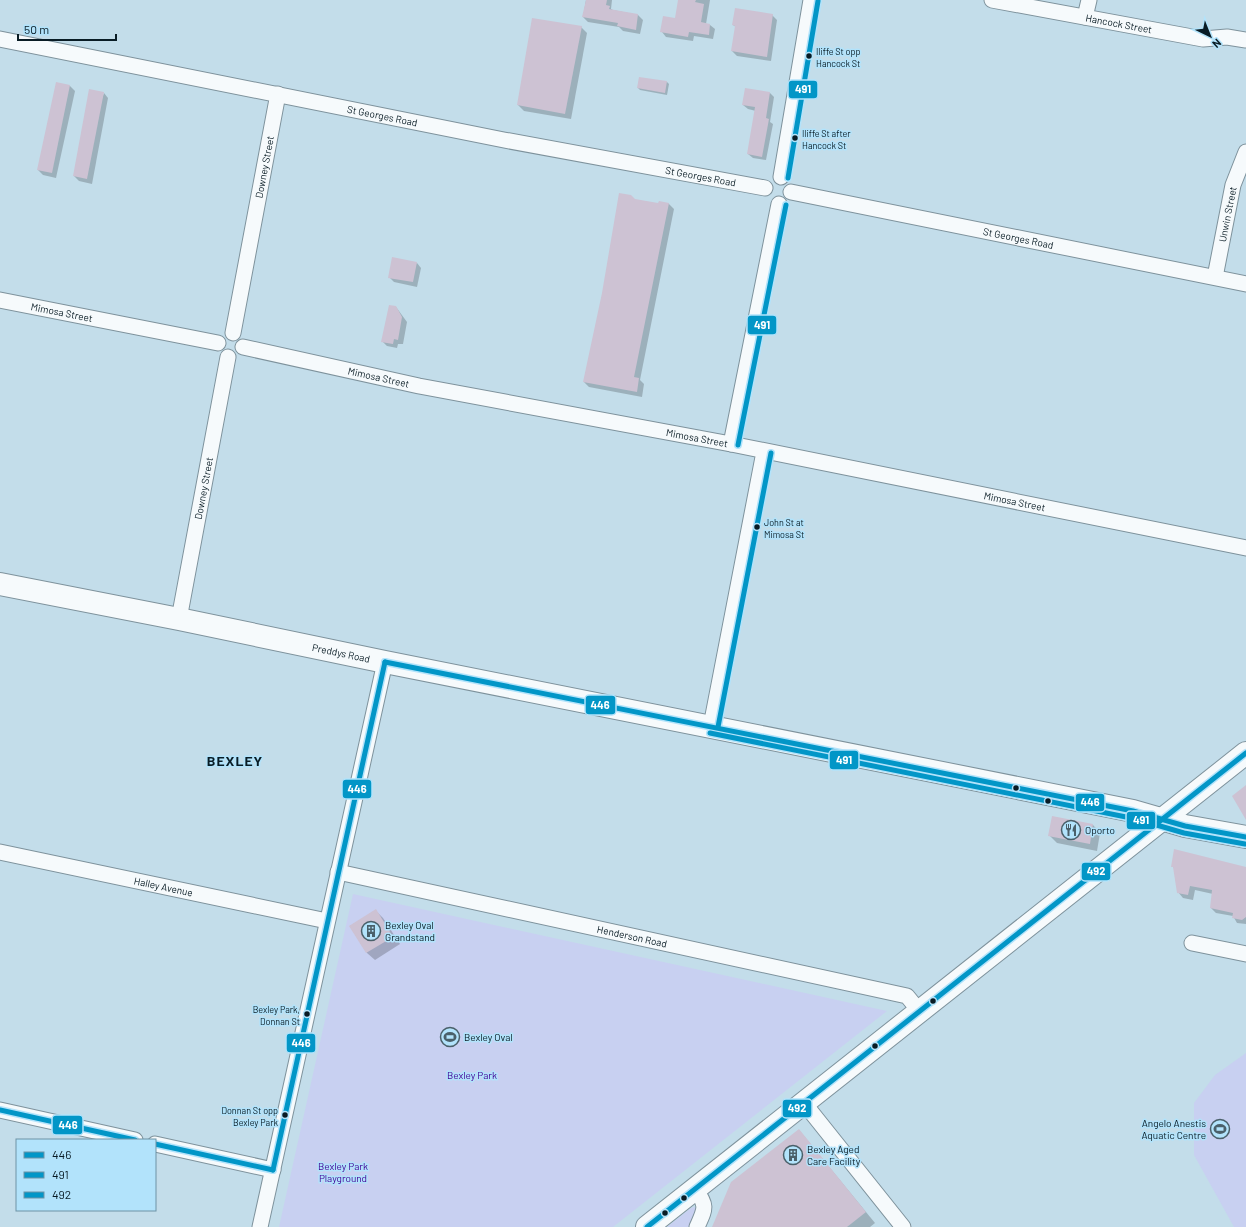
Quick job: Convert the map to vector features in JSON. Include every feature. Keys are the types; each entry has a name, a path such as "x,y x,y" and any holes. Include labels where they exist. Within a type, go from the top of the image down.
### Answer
{"main road":[{"name":"Preddys Road","path":"0,584 1133,811 1185,826 1246,837"},
{"path":"647,1227 1246,753"}],"street":[{"path":"780,177 811,0"},
{"name":"Hancock Street","path":"992,0 1203,39 1226,37 1246,40"},
{"path":"1085,17 1089,0"},
{"name":"St Georges Road","path":"0,39 225,86 278,94 504,140 765,188"},
{"name":"Downey Street","path":"233,333 278,94"},
{"name":"Unwin Street","path":"1215,277 1233,185 1246,152"},
{"path":"778,204 768,199 765,188 769,180 780,177"},
{"path":"778,204 787,200 791,192 790,184 780,177"},
{"name":"St Georges Road","path":"791,192 1246,284"},
{"path":"731,444 778,204"},
{"name":"Mimosa Street","path":"0,300 218,343"},
{"path":"233,333 240,338 243,347 238,355 228,357 219,351 218,343 224,335 233,333"},
{"name":"Mimosa Street","path":"243,347 419,386 731,444 764,452 1246,548"},
{"name":"Downey Street","path":"179,619 228,357"},
{"path":"711,726 764,452"},
{"path":"260,1227 385,662"},
{"name":"Halley Avenue","path":"0,852 327,921"},
{"name":"Henderson Road","path":"338,872 907,996 920,1012"},
{"path":"1192,943 1246,954"},
{"path":"804,1104 903,1227"},
{"path":"0,1110 130,1139"},
{"path":"156,1144 273,1170"},
{"path":"695,1189 704,1201 705,1210 697,1227"}],"green space":[{"name":"Bexley Park","path":"353,894 887,1011 613,1227 279,1227"},
{"name":"Angelo Anestis Aquatic Centre","path":"1246,1053 1246,1227 1234,1227 1194,1155 1194,1103 1215,1075"},
{"path":"695,1207 697,1209 691,1227 667,1227 691,1208"}],"building":[{"path":"586,0 607,0 606,5 610,6 609,9 638,14 636,30 617,26 618,23 582,17"},
{"path":"678,0 696,0 695,2 704,4 701,22 710,24 709,35 689,32 688,37 660,32 663,16 675,18"},
{"path":"735,8 773,14 767,57 731,51 735,26 732,25"},
{"path":"532,18 582,26 565,114 517,105"},
{"path":"639,77 667,81 665,93 637,88"},
{"path":"56,82 70,85 52,173 37,170"},
{"path":"745,88 770,92 766,118 769,119 762,157 747,154 755,107 742,105"},
{"path":"89,89 104,92 87,179 73,176"},
{"path":"619,193 631,195 635,199 658,203 659,201 669,203 634,377 639,378 637,392 583,382 602,293"},
{"path":"392,257 417,262 413,282 388,278"},
{"path":"389,305 396,306 402,317 398,340 394,339 393,344 381,342"},
{"path":"1246,785 1246,820 1232,796"},
{"name":"Oporto","path":"1052,816 1093,824 1090,844 1048,836"},
{"path":"1174,849 1246,867 1246,917 1242,920 1232,918 1233,913 1210,908 1212,890 1190,886 1188,895 1177,893 1173,867 1171,867"},
{"name":"Bexley Oval Grandstand","path":"376,909 393,937 366,953 349,926"},
{"name":"Bexley Aged Care Facility","path":"799,1129 866,1212 847,1227 712,1227 731,1182"}],"transit line":[{"name":"491","path":"788,178 818,1"},
{"name":"491","path":"738,445 786,205"},
{"name":"491","path":"718,727 771,453"},
{"name":"446","path":"385,662 1133,811 1185,826 1246,837"},
{"name":"446","path":"273,1170 385,662"},
{"name":"491","path":"710,733 1136,819 1184,833 1245,844"},
{"name":"492","path":"647,1227 1246,753"},
{"name":"446","path":"0,1110 130,1139"},
{"name":"446","path":"156,1144 273,1170"}],"place":[{"name":"Iliffe St opp Hancock St","path":"809,56"},
{"name":"Iliffe St after Hancock St","path":"795,138"},
{"name":"John St at Mimosa St","path":"757,527"},
{"name":"Oporto","path":"1071,830"},
{"name":"Bexley Oval Grandstand","path":"371,931"},
{"name":"Bexley Park, Donnan St","path":"307,1014"},
{"name":"Bexley Oval","path":"450,1037"},
{"name":"Donnan St opp Bexley Park","path":"285,1115"},
{"name":"Angelo Anestis Aquatic Centre","path":"1220,1129"},
{"name":"Bexley Aged Care Facility","path":"793,1155"}],"district":[{"name":"BEXLEY","path":"235,760"}],"park label":[{"name":"Bexley Park Playground","path":"343,1172"}]}
